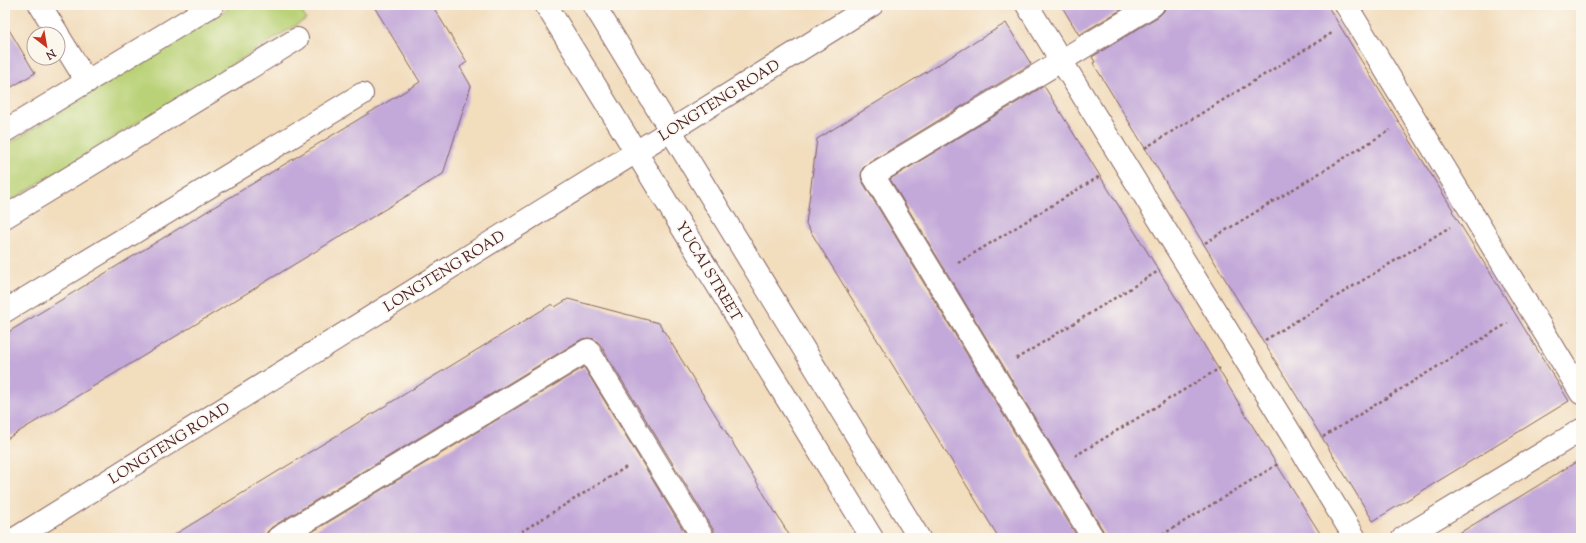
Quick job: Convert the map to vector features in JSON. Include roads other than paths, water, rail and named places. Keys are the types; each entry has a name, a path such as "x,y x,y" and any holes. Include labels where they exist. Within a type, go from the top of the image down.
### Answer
{"street":[{"path":"40,5 53,26"},
{"path":"5,131 213,5"},
{"name":"YUCAI STREET","path":"546,5 872,538"},
{"path":"594,5 920,538"},
{"name":"LONGTENG ROAD","path":"16,538 872,5"},
{"path":"1027,5 1355,538"},
{"path":"1093,538 873,175 1153,5"},
{"path":"1346,5 1581,393"},
{"path":"5,217 297,39"},
{"path":"66,48 86,82"},
{"path":"5,311 362,94"},
{"path":"278,538 588,350 703,538"},
{"path":"1403,538 1581,430"}]}
